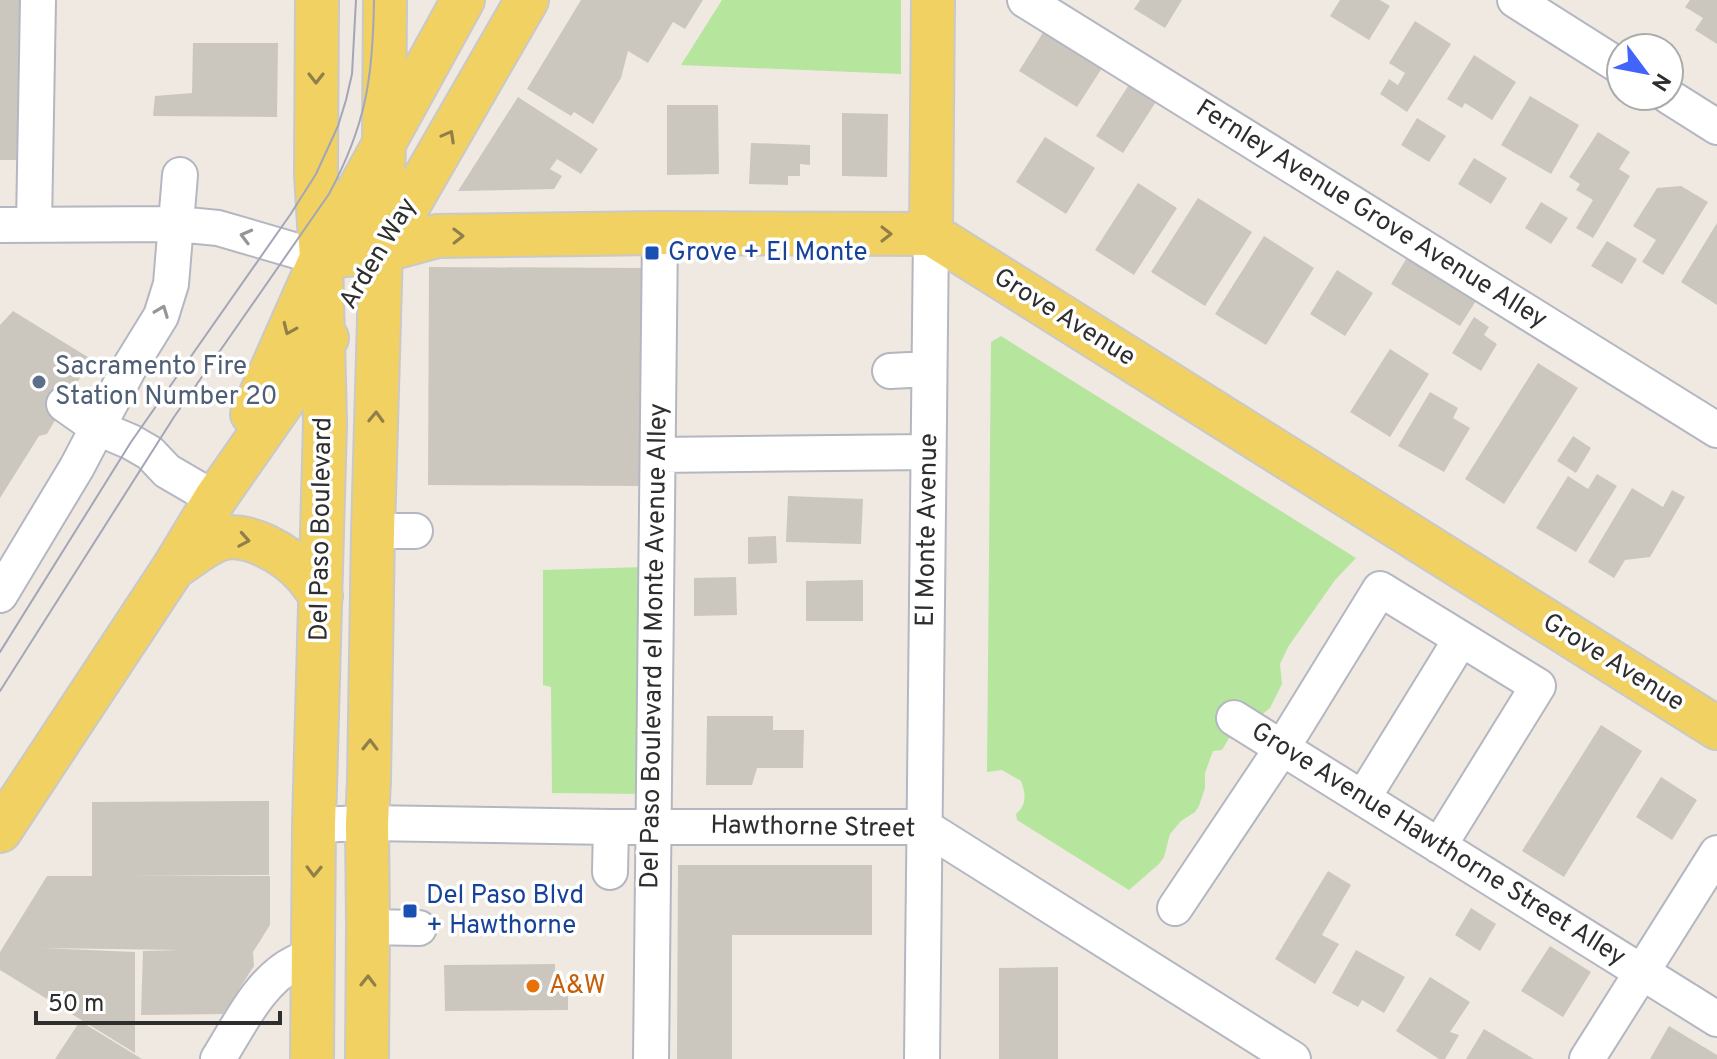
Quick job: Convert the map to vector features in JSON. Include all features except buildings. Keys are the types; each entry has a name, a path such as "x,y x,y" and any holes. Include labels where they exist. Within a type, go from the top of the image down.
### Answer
{"main road":[{"name":"Del Paso Boulevard","path":"312,1059 314,825 325,423 316,174 317,0"},
{"name":"Del Paso Boulevard","path":"367,1059 367,823 382,251 385,0"},
{"name":"Arden Way","path":"215,499 321,258 463,0"},
{"name":"Arden Way","path":"0,831 174,567 215,499 323,345 382,251 527,0"},
{"name":"El Monte Avenue","path":"931,234 933,0"},
{"path":"321,258 382,251 437,236 931,234"},
{"name":"Grove Avenue","path":"931,234 1717,728"},
{"path":"174,567 218,540 238,537 268,548 290,562 305,574 321,596"}],"street":[{"path":"34,225 38,0"},
{"name":"Fernley Avenue Grove Avenue Alley","path":"1025,0 1717,430"},
{"path":"1515,0 1605,57"},
{"path":"1685,107 1717,127"},
{"path":"0,595 10,552 77,467 129,368 161,316 171,284 180,175"},
{"path":"0,225 177,224 218,228 321,258"},
{"name":"Del Paso Boulevard el Monte Avenue Alley","path":"651,1059 660,233"},
{"name":"El Monte Avenue","path":"922,1059 931,234"},
{"path":"890,371 929,369"},
{"path":"64,404 98,428 150,453 167,471 215,499"},
{"path":"658,455 928,452"},
{"path":"373,531 415,531"},
{"path":"1175,908 1282,748 1380,589 1538,686 1439,846"},
{"path":"1363,798 1461,639"},
{"name":"Grove Avenue Hawthorne Street Alley","path":"1234,718 1717,1019"},
{"name":"Hawthorne Street","path":"314,825 925,827 1293,1059"},
{"path":"610,872 611,827"},
{"path":"1587,1059 1717,853"},
{"path":"368,927 419,928"},
{"path":"218,1059 267,985 293,963 313,955"}],"green space":[{"path":"722,0 901,0 901,74 681,65"},
{"path":"1001,336 1356,558 1335,580 1288,647 1280,664 1282,684 1270,708 1229,738 1222,750 1213,751 1199,806 1170,834 1159,864 1129,890 1017,820 1016,814 1024,799 1021,781 1002,770 987,772 991,342"},
{"path":"646,567 643,794 552,793 551,687 543,685 543,570"}],"tram line":[{"path":"0,652 131,442 316,174 338,126 352,74 356,0"},
{"path":"0,691 174,417 329,194 352,146 365,100 372,54 374,0"}],"place":[{"name":"Grove + El Monte","path":"652,253"},
{"name":"Sacramento Fire Station Number 20","path":"39,382"},
{"name":"Del Paso Blvd + Hawthorne","path":"410,911"},
{"name":"A&W","path":"533,986"}]}
